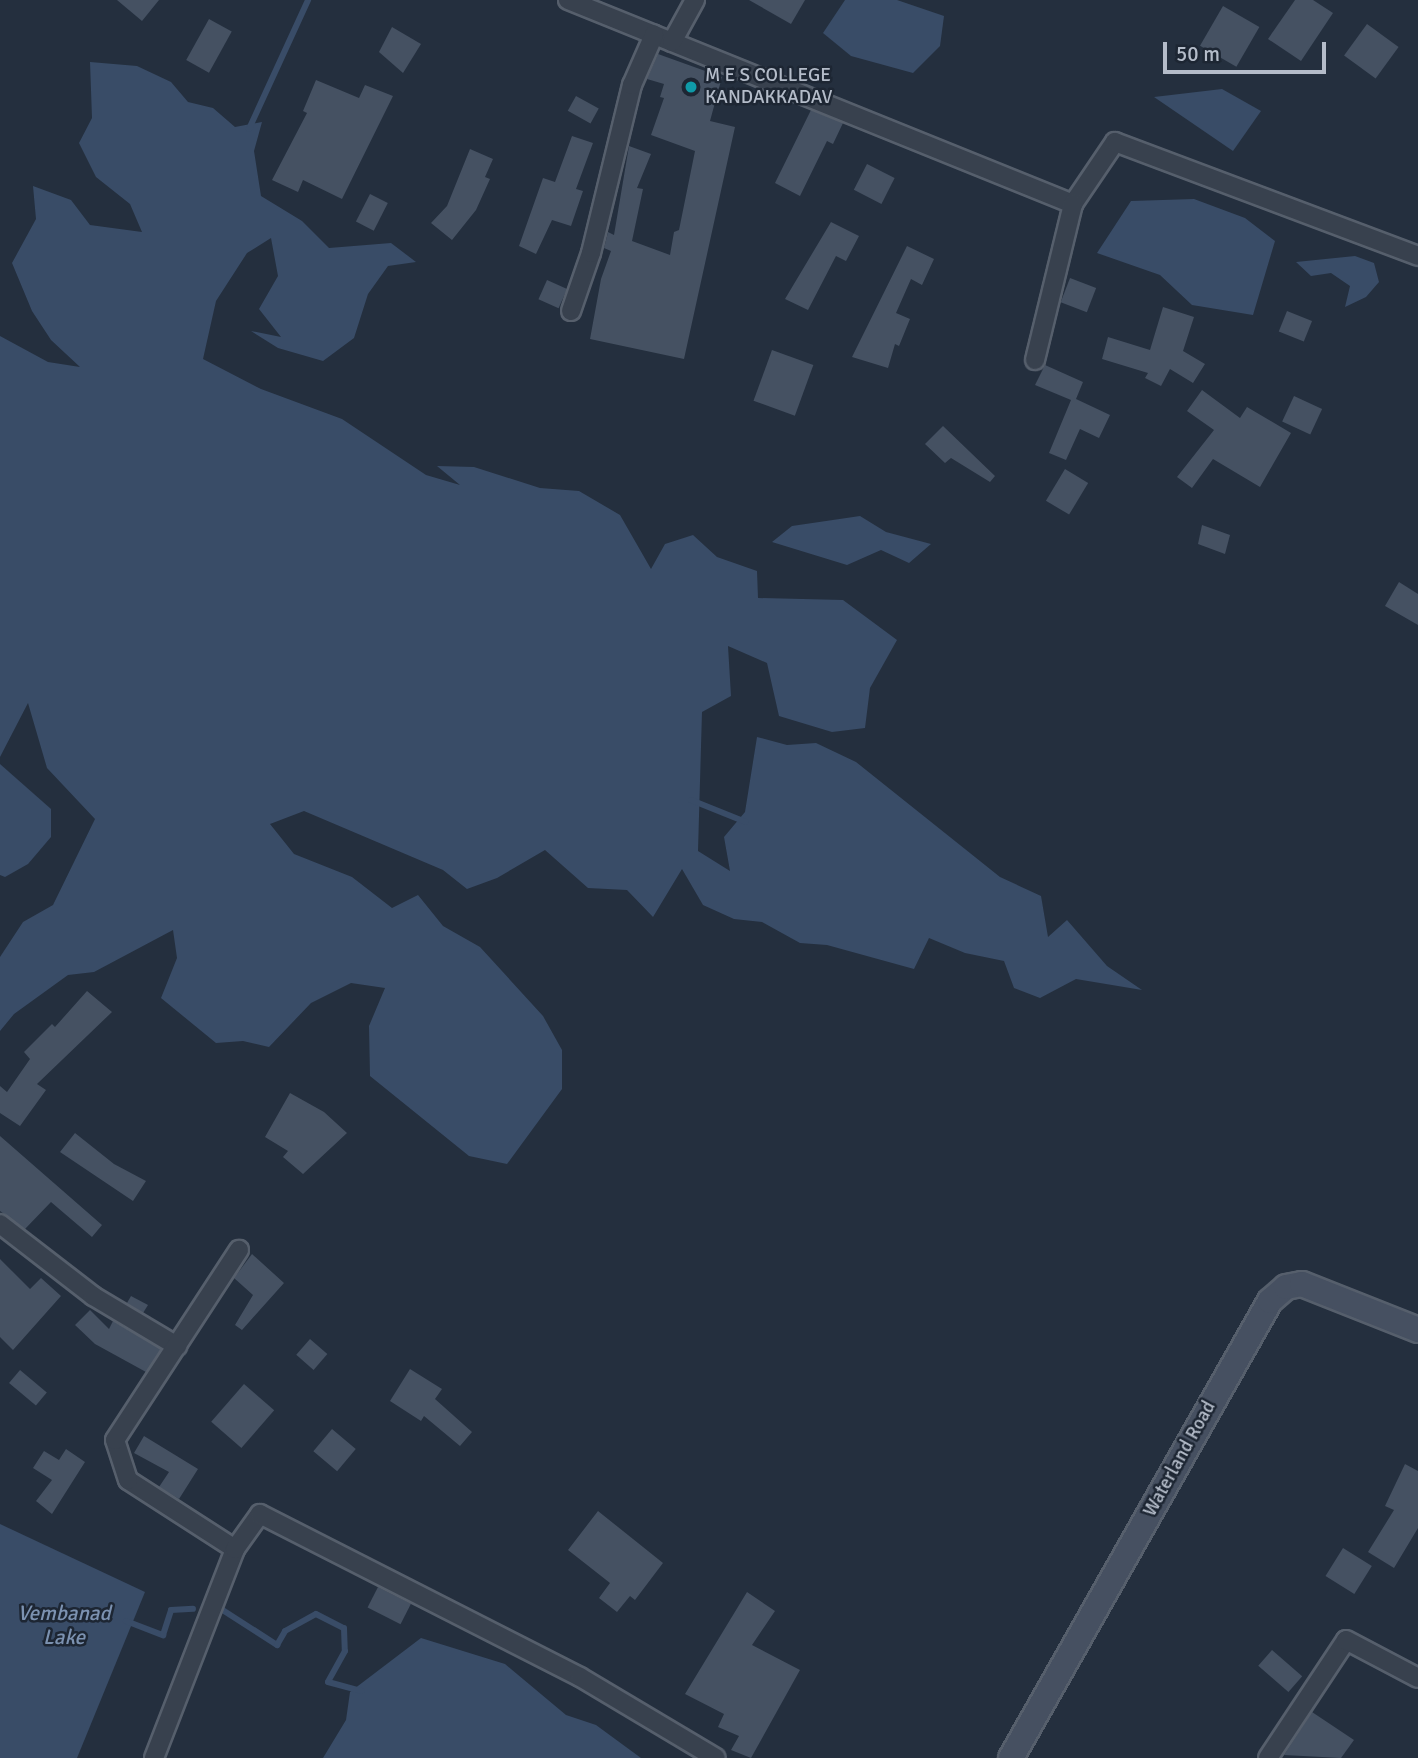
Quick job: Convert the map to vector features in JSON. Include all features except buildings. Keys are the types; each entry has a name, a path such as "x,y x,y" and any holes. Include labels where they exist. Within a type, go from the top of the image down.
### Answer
{"main road":[{"name":"Waterland Road","path":"1011,1758 1269,1301 1286,1287 1302,1284 1418,1330"}],"street":[{"path":"568,0 1073,205"},
{"path":"672,42 695,0"},
{"path":"571,311 594,242 632,85 654,35"},
{"path":"1035,360 1073,205 1115,142 1418,256"},
{"path":"0,1224 93,1296 177,1346"},
{"path":"235,1549 128,1480 120,1466 115,1440 239,1250"},
{"path":"154,1758 235,1549 260,1514 580,1678 716,1758"},
{"path":"1268,1758 1346,1640 1418,1678"}],"water":[{"path":"845,0 897,0 944,16 940,46 913,73 851,56 823,33"},
{"path":"90,62 137,66 171,82 188,102 213,108 235,127 262,122 254,151 261,196 302,221 329,248 391,243 416,262 388,266 368,294 354,338 323,361 278,348 251,331 281,337 259,309 278,276 271,238 247,253 216,301 203,359 261,389 342,419 426,475 460,485 437,466 474,467 540,488 579,491 620,515 651,569 665,544 693,535 717,557 757,571 758,598 843,600 897,640 870,688 865,728 832,732 779,716 767,663 728,646 731,696 702,712 698,851 730,871 724,837 745,812 757,737 787,745 816,743 856,762 1000,877 1041,896 1048,937 1067,920 1107,966 1142,990 1076,979 1040,998 1014,988 1004,961 965,953 929,938 914,969 827,945 800,943 762,922 734,919 703,905 682,869 653,917 627,890 588,888 545,850 497,878 467,889 443,870 304,811 270,824 294,854 352,877 392,908 418,895 443,926 480,947 543,1016 562,1050 562,1089 507,1164 469,1156 370,1076 369,1026 385,988 351,983 311,1003 269,1047 243,1041 216,1043 161,998 177,958 173,930 94,972 68,975 14,1014 0,1031 0,957 23,922 53,905 95,819 47,768 28,703 0,757 0,336 48,362 80,367 51,340 32,311 12,263 36,219 33,186 71,200 90,225 142,232 130,204 96,177 79,143 92,118"},
{"path":"1222,89 1261,111 1233,151 1154,97"},
{"path":"1194,199 1245,218 1275,241 1253,315 1192,305 1160,275 1097,253 1131,201"},
{"path":"1355,256 1374,263 1379,282 1366,297 1345,307 1350,286 1331,273 1311,276 1296,262"},
{"path":"860,516 886,532 931,544 909,563 881,550 847,565 772,542 792,526"},
{"path":"0,764 51,809 51,837 28,864 5,877 0,875"},
{"name":"Vembanad Lake","path":"0,1524 145,1592 77,1758 0,1758"},
{"path":"421,1638 505,1664 566,1715 596,1725 641,1758 323,1758 346,1720 350,1692"}],"waterway":[{"path":"249,129 308,0"},
{"path":"691,800 746,822"},
{"path":"126,1621 163,1635 171,1610 193,1609"},
{"path":"221,1609 277,1645 285,1631 316,1614 344,1628 345,1651 328,1682 362,1691"}],"place":[{"name":"M E S COLLEGE KANDAKKADAV","path":"691,87"}]}
